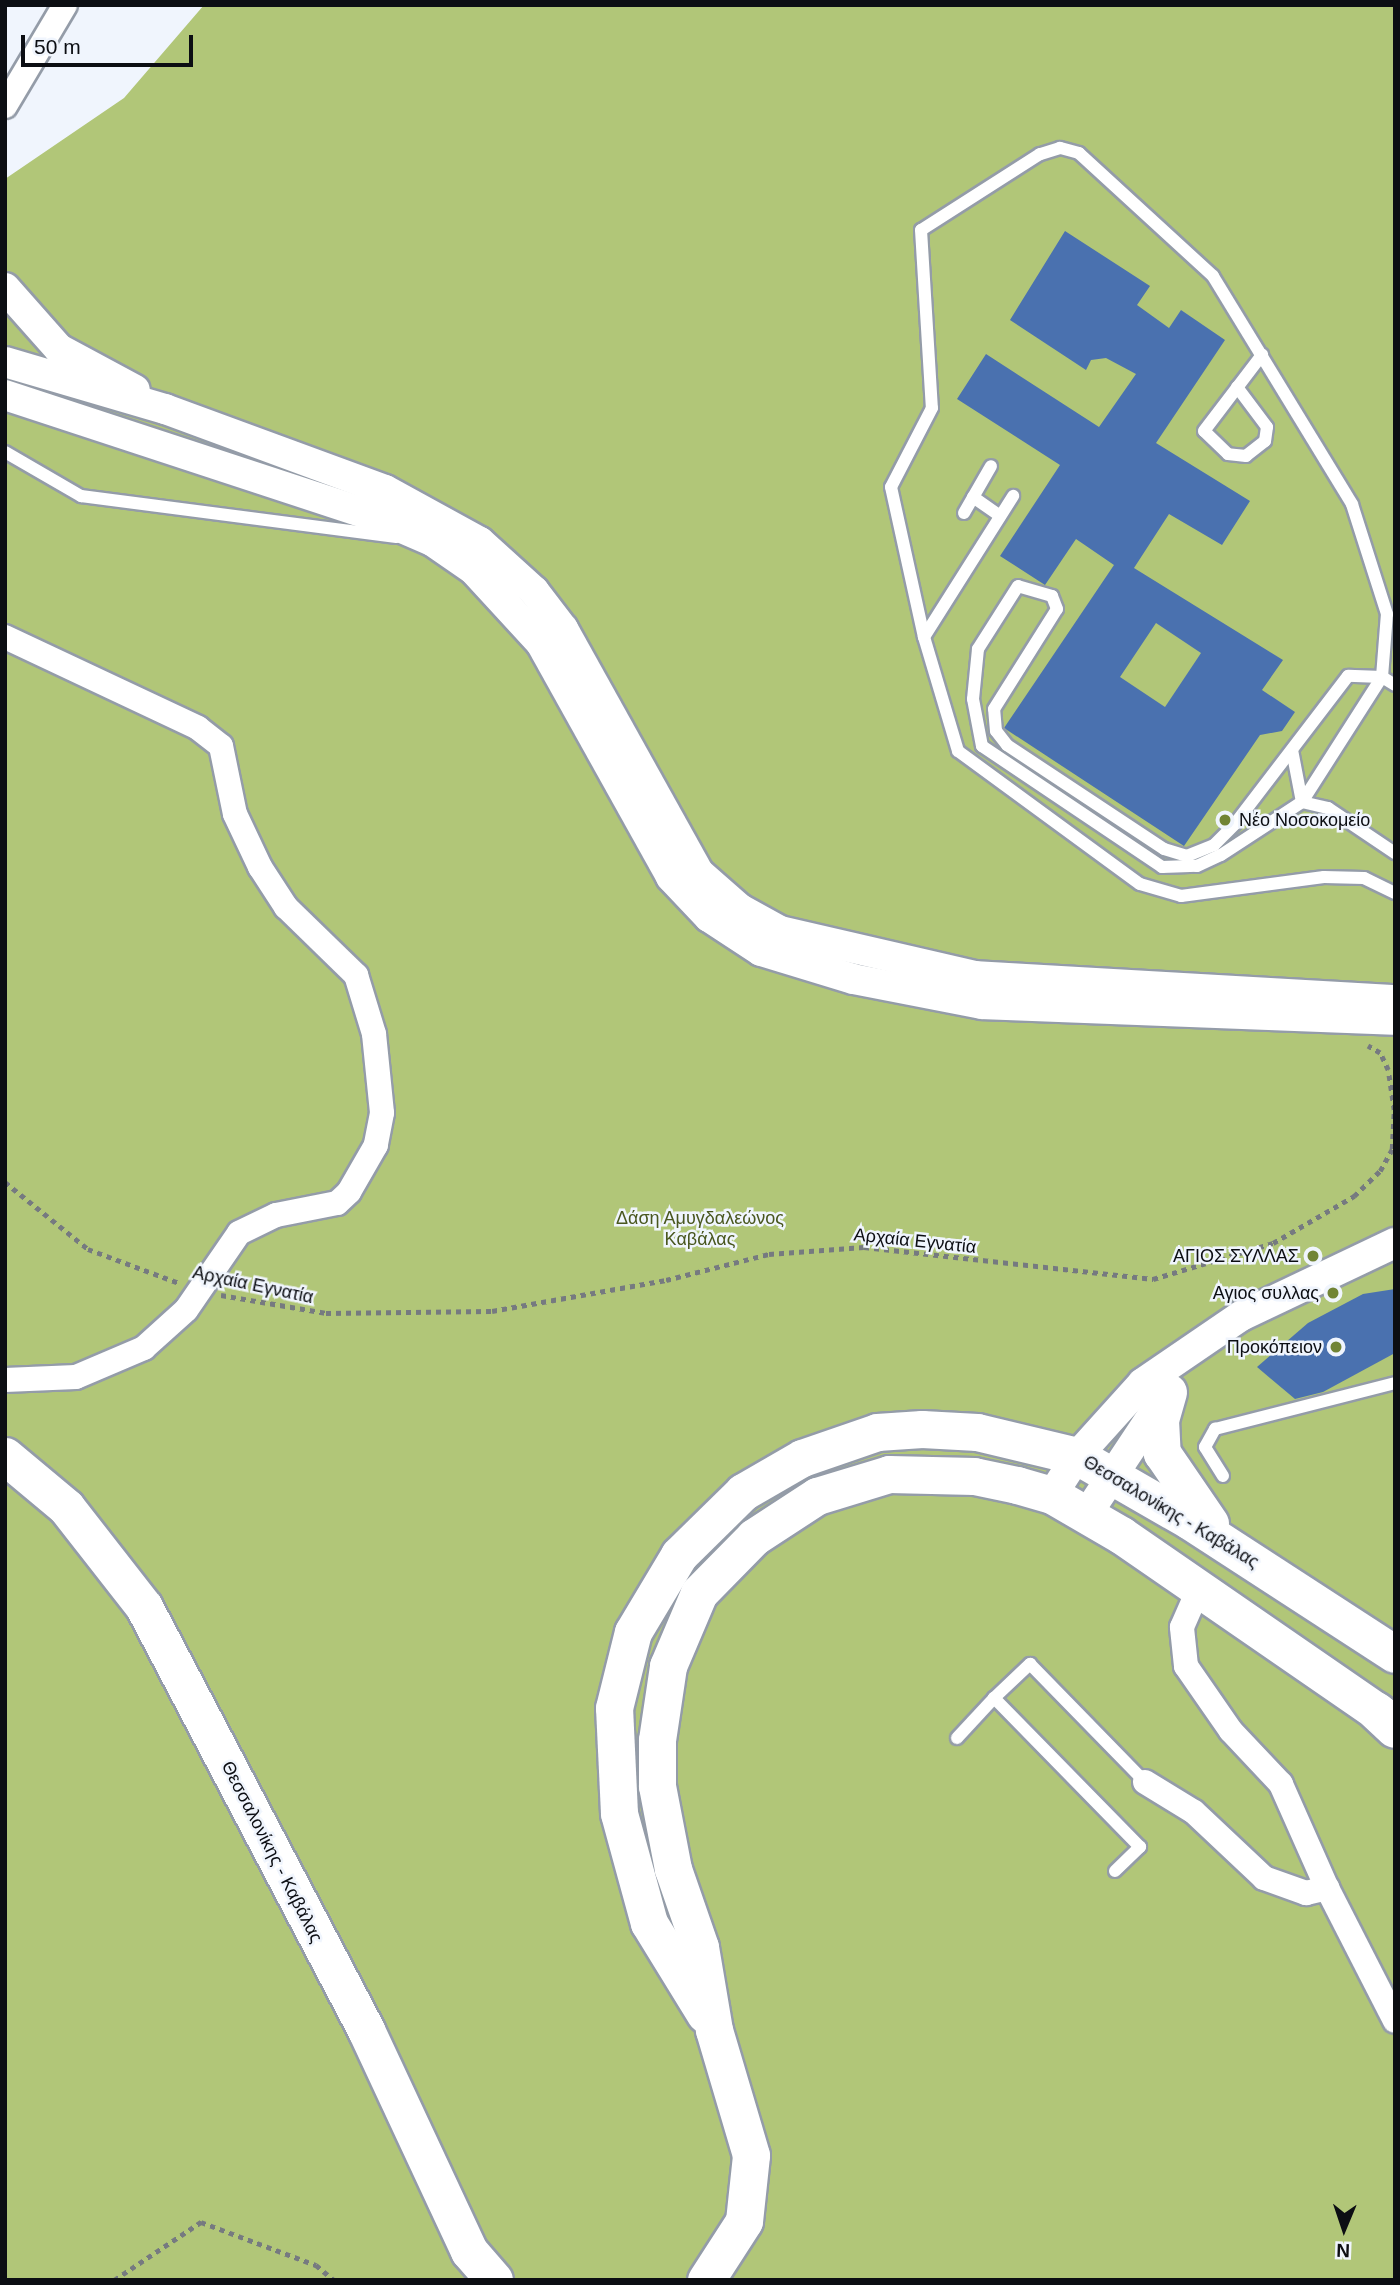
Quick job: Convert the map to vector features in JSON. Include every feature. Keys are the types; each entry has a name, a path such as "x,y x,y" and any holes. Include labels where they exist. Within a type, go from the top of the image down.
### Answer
{"main road":[{"path":"1168,1392 1159,1435 1163,1453 1177,1482 1232,1547"},
{"name":"Θεσσαλονίκης - Καβάλας","path":"714,2030 649,1923 619,1813 614,1707 621,1667 651,1597 726,1505 771,1475 840,1443 922,1429 977,1433 1077,1456 1232,1547 1395,1654"},
{"name":"Θεσσαλονίκης - Καβάλας","path":"5,1456 74,1515 144,1607 366,2031 469,2251 494,2280"},
{"name":"Θεσσαλονίκης - Καβάλας","path":"706,2280 737,2237 752,2172 749,2139 714,2030 700,1947 673,1869 657,1786 667,1666 699,1592 786,1513 850,1482 937,1473 1052,1495 1087,1514 1200,1586 1389,1722"}],"street":[{"path":"5,106 65,5"},
{"path":"5,288 59,349 165,409"},
{"path":"5,362 165,409 397,495 448,520 505,563 572,643 694,867 728,900 780,931 975,976 1395,1000"},
{"path":"5,396 430,541 490,584 541,643 671,877 709,916 761,951 853,979 982,1004 1312,1014 1395,1020"},
{"path":"5,637 198,728 220,746 235,814 260,867 293,915 349,964 369,1008 381,1129 356,1181 337,1203 276,1215 239,1233 201,1290 161,1335 105,1368 38,1382 5,1380"},
{"path":"1312,1014 1395,1038"},
{"path":"1052,1495 1077,1456 1133,1391 1186,1358 1241,1316 1395,1243"},
{"path":"1087,1514 1110,1474 1168,1392 1186,1358"},
{"path":"1200,1586 1182,1627 1186,1666 1231,1731 1281,1784 1327,1888 1395,2021"},
{"path":"1145,1782 1194,1812 1264,1878 1306,1894 1327,1888"}],"lane":[{"path":"1395,685 1382,677 1348,676 1235,824 1214,845 1186,856 1164,849 1006,745 996,731 994,709 1057,609 1052,596 1018,586 978,649 974,699 982,746 1162,867 1196,866 1301,802 1382,677 1387,614 1352,503 1213,276 1079,153 1060,148 1040,154 921,230 932,408 891,487 924,637 958,751 1140,884 1181,896 1337,877 1364,878 1395,893"},
{"path":"1237,387 1267,428 1265,441 1245,456 1228,454 1204,430 1237,387 1262,355"},
{"path":"5,452 81,496 430,541"},
{"path":"964,513 990,466"},
{"path":"924,637 1013,496"},
{"path":"973,497 1000,516"},
{"path":"1292,750 1301,802"},
{"path":"1301,802 1328,808 1395,853"},
{"path":"1235,824 1248,833"},
{"path":"1223,1476 1205,1447 1215,1429 1395,1383"},
{"path":"957,1738 1030,1664 1145,1782"},
{"path":"994,1698 1140,1847 1115,1871"}],"path":[{"name":"Αρχαία Εγνατία","path":"5,1182 96,1254 201,1290 303,1312 492,1311 666,1280 769,1254 864,1247 1153,1279 1273,1243 1354,1196 1380,1171 1392,1149 1388,1070 1380,1053 1357,1040"},
{"path":"114,2280 201,2222 316,2265 334,2280"}],"green space":[{"name":"Δάση Αμυγδαλεώνος Καβάλας","path":"204,5 1395,5 1395,2280 5,2280 5,179 124,98"}],"building":[{"path":"1065,231 1150,286 1137,305 1169,328 1181,310 1225,340 1156,443 1250,501 1222,545 1169,514 1134,568 1283,660 1262,690 1295,712 1282,731 1260,735 1184,846 1004,728 1114,565 1076,539 1045,585 1000,556 1060,465 957,399 986,354 1099,427 1136,374 1106,358 1091,360 1086,370 1010,320","holes":["1156,623 1201,653 1165,707 1120,677"]},
{"name":"Προκόπειον","path":"1395,1289 1395,1353 1323,1392 1295,1399 1257,1367 1308,1323 1363,1294"}],"place":[{"name":"Νέο Νοσοκομείο","path":"1225,820"},
{"name":"ΑΓΙΟΣ ΣΥΛΛΑΣ","path":"1313,1256"},
{"name":"Αγιος συλλας","path":"1333,1293"},
{"name":"Προκόπειον","path":"1336,1347"}]}
